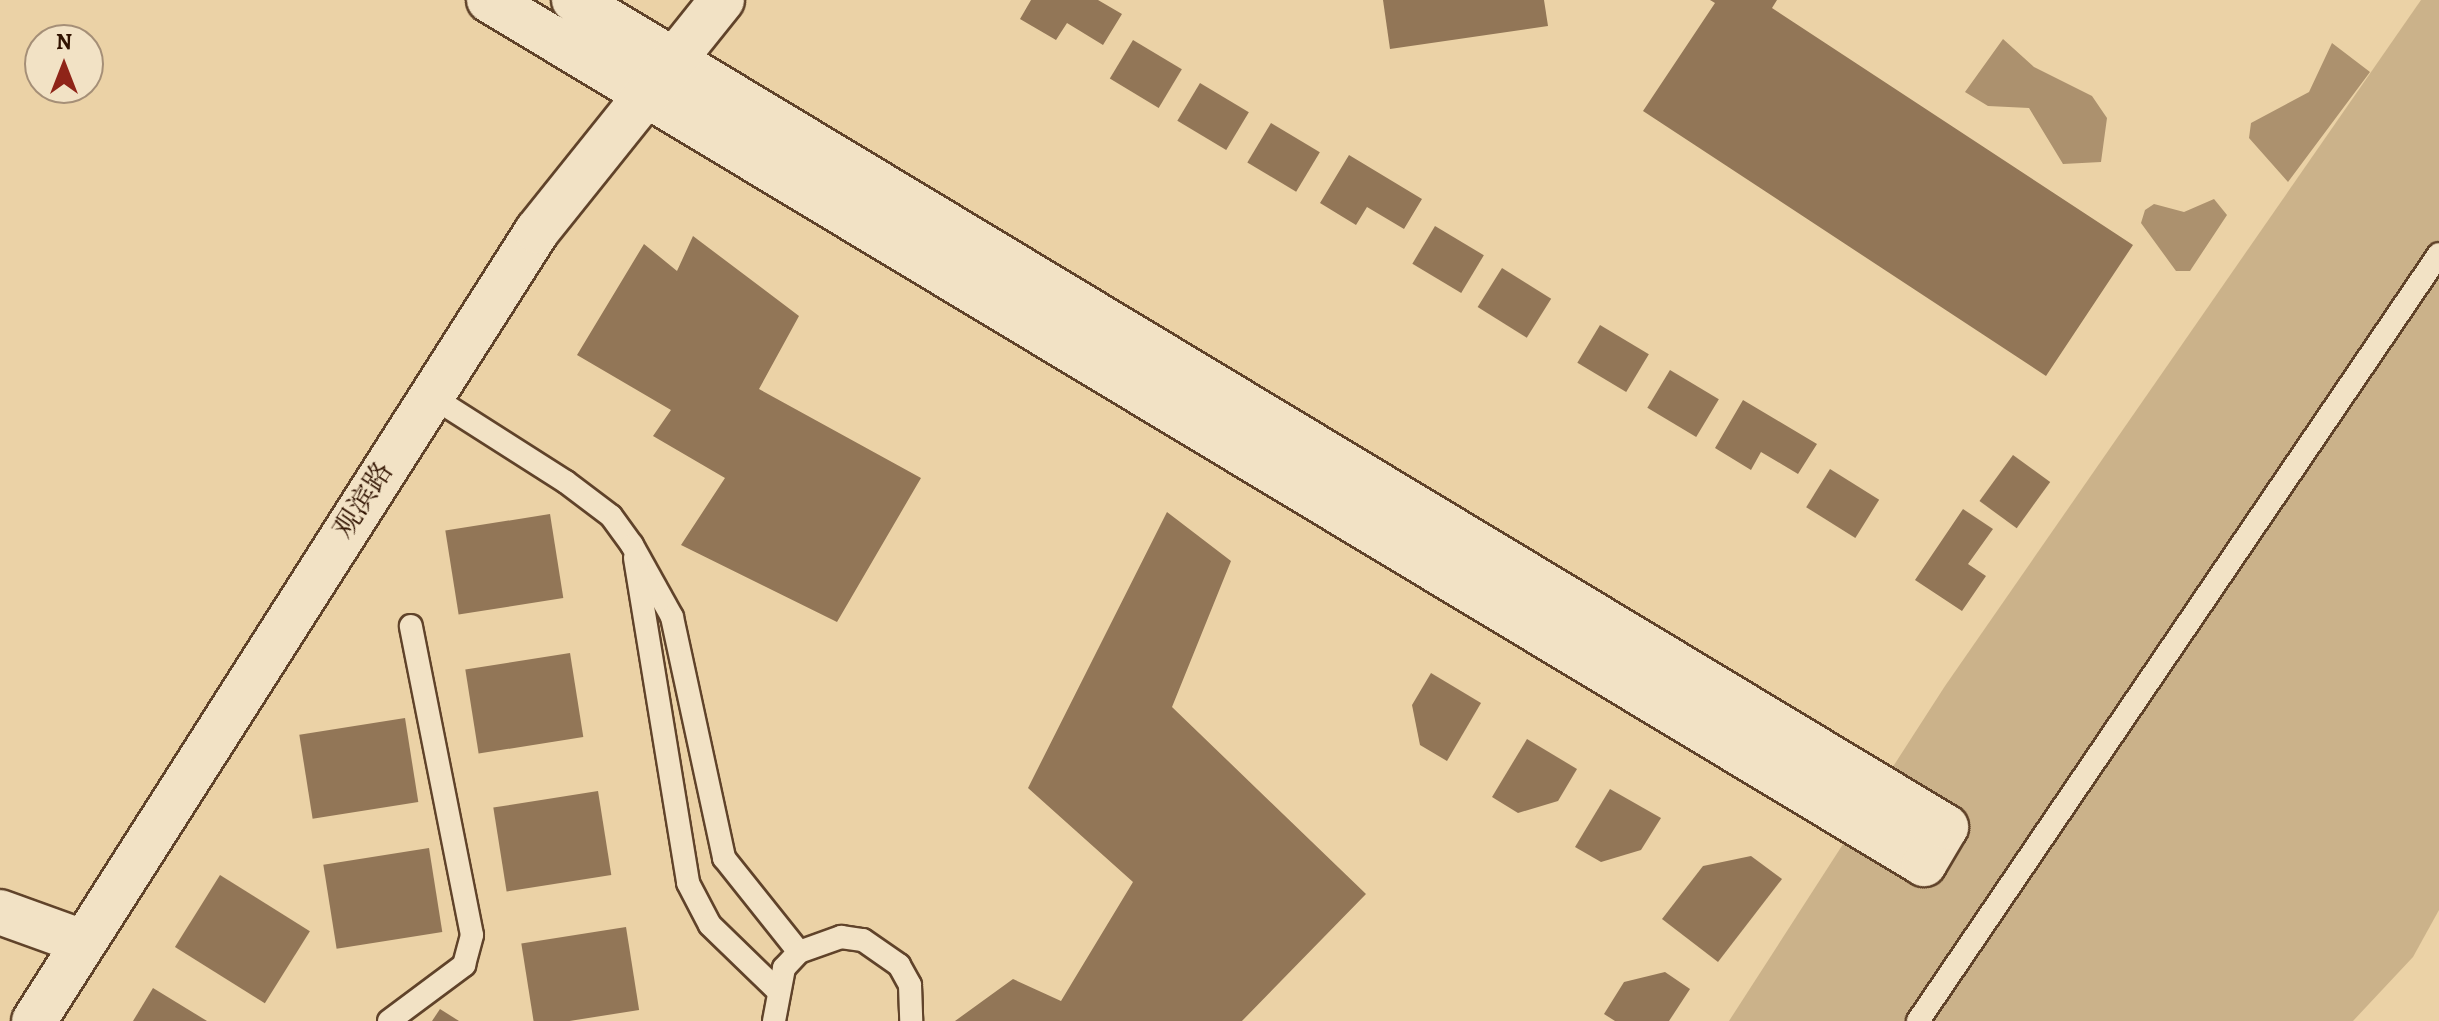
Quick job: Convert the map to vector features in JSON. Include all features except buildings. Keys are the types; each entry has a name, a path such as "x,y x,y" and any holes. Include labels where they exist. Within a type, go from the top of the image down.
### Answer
{"street":[{"path":"489,0 1924,864 1946,827 574,0"},
{"name":"观滨路","path":"34,1021 80,941 537,231 722,0"},
{"path":"0,912 80,941"}],"lane":[{"path":"1918,1021 2439,254"},
{"path":"431,396 566,482 611,516 632,545 672,617 724,858 799,952"},
{"path":"632,545 688,883 710,925 775,988"},
{"path":"389,1021 464,965 472,935 411,626"},
{"path":"774,1021 775,988 799,952 841,937 883,950 910,985 911,1021"}],"shaded area":[{"path":"2421,0 2439,0 2439,910 2413,957 2353,1021 1729,1021 1945,686"},
{"path":"2003,39 2034,67 2092,96 2107,118 2101,162 2063,164 2029,108 1988,106 1965,92"},
{"path":"2332,43 2370,72 2288,182 2249,138 2251,123 2309,92"},
{"path":"2214,199 2227,215 2190,271 2176,271 2141,223 2145,210 2154,204 2184,212"}]}
